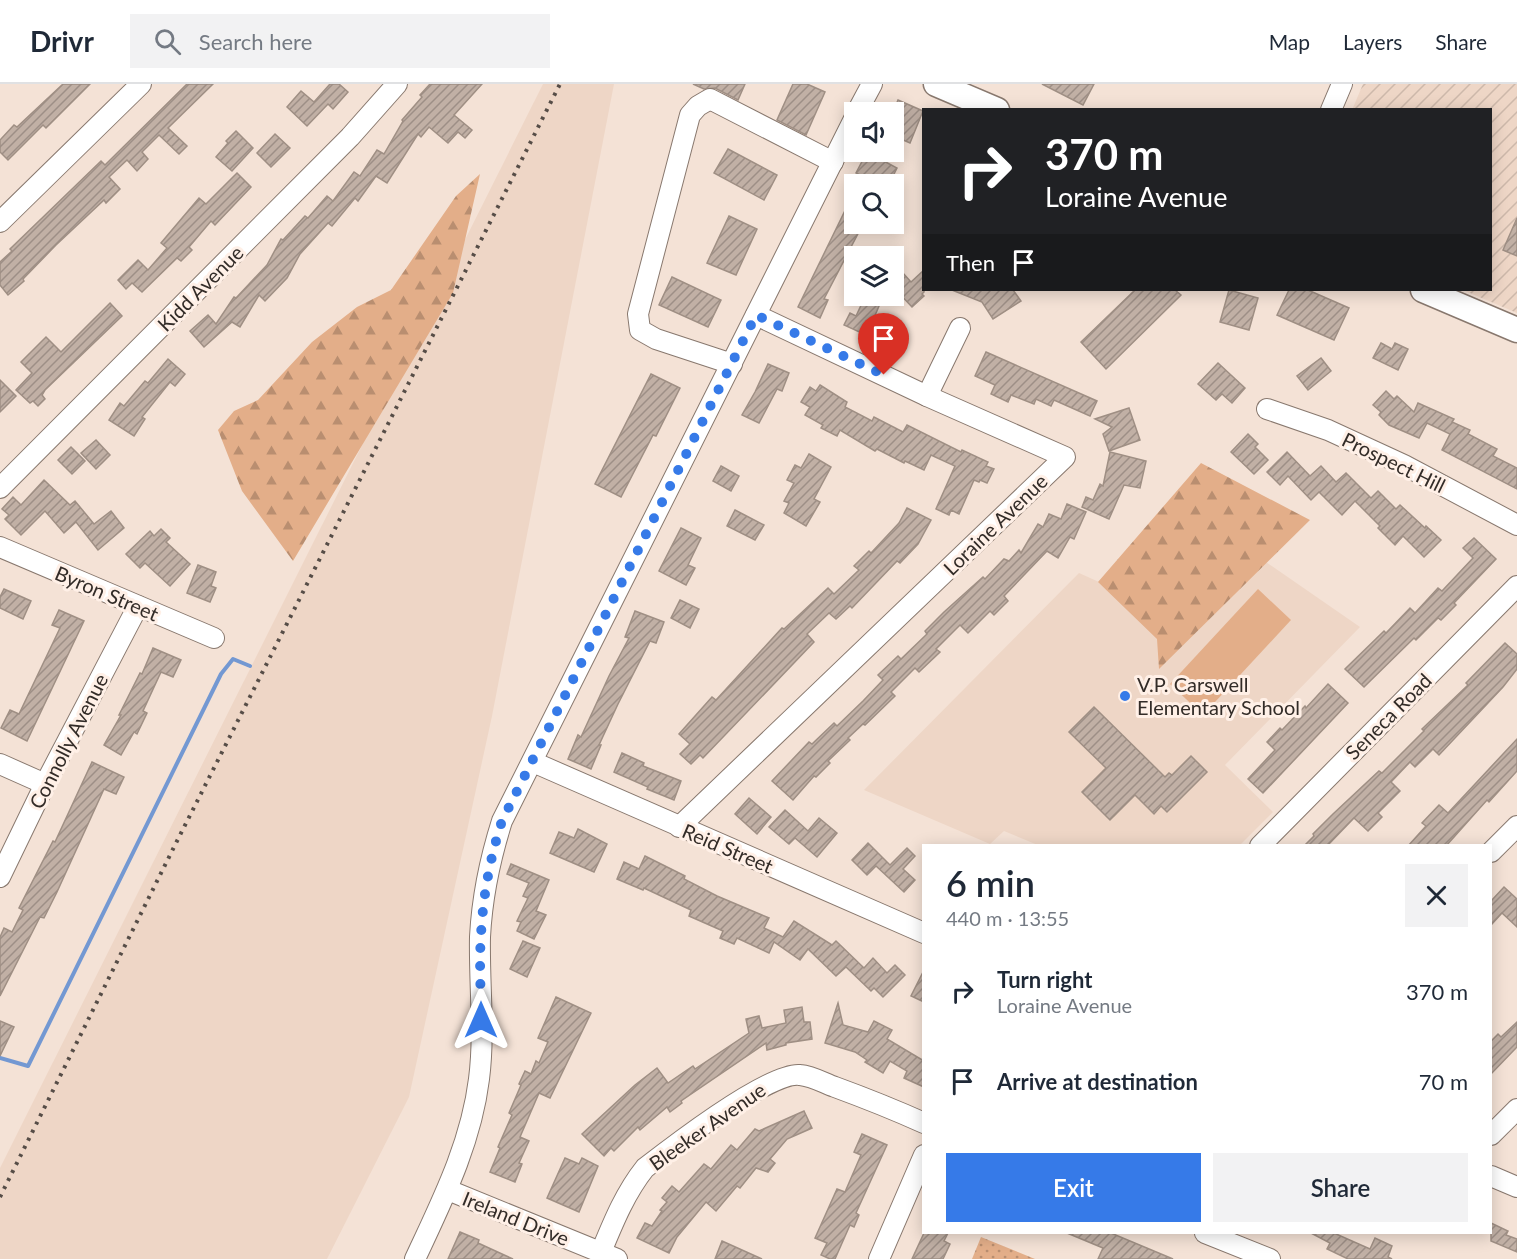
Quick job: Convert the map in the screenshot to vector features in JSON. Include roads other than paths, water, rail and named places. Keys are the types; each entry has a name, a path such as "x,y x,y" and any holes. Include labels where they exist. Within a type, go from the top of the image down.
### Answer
{"main road":[{"path":"936,84 992,108"},
{"path":"1425,291 1517,330"}],"street":[{"path":"0,222 141,84"},
{"name":"Kidd Avenue","path":"0,488 350,137 397,84"},
{"path":"862,102 872,84"},
{"path":"1332,108 1342,84"},
{"path":"732,364 656,339 640,330 638,314 690,115 698,106 710,99 833,162"},
{"path":"414,1259 448,1190 471,1122 479,1079 481,1049 480,936 491,856 502,821 844,140"},
{"name":"Loraine Avenue","path":"680,827 1065,457 927,396 756,315"},
{"path":"927,396 960,328"},
{"name":"Prospect Hill","path":"1267,409 1328,430 1404,465 1517,525"},
{"name":"Byron Street","path":"0,547 214,638"},
{"name":"Seneca Road","path":"1262,844 1517,586"},
{"name":"Connolly Avenue","path":"0,877 45,784 138,606"},
{"name":"Reid Street","path":"533,762 922,932"},
{"path":"0,764 45,784"},
{"path":"1492,851 1517,826"},
{"name":"Bleeker Avenue","path":"609,1256 625,1197 645,1168 743,1098 774,1080 786,1075 801,1075 863,1097 922,1122"},
{"path":"1492,1134 1517,1108"},
{"path":"879,1259 922,1160"},
{"path":"1492,1176 1517,1187"},
{"name":"Ireland Drive","path":"448,1190 609,1256"},
{"path":"1207,1234 1270,1259"}],"waterway":[{"path":"0,1058 28,1066 221,674 233,659 250,666"}],"railway":[{"path":"0,1197 175,845 560,84"}],"place":[{"name":"V.P. Carswell Elementary School","path":"1125,696"}]}
